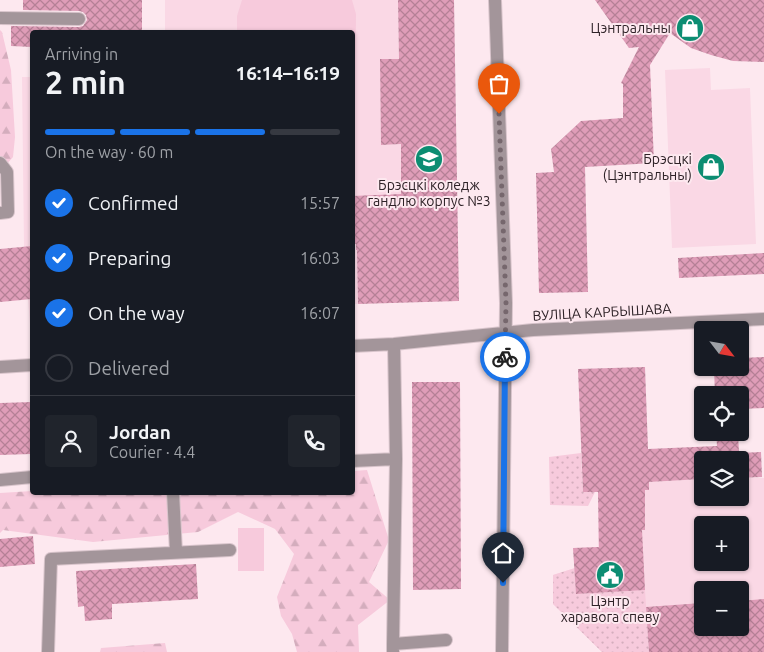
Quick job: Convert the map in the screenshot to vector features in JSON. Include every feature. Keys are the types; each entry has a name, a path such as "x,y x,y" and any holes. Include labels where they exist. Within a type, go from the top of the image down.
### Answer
{"street":[{"path":"495,0 506,303 502,652"},
{"path":"0,18 79,19"},
{"path":"0,163 7,172 8,212 0,213"},
{"name":"ВУЛІЦА КАРБЫШАВА","path":"355,346 394,344 533,330 764,319"},
{"path":"394,344 396,459 393,648 446,640"},
{"path":"0,367 30,365"},
{"path":"355,461 396,459"},
{"path":"0,480 30,477"},
{"path":"173,495 176,552"},
{"path":"48,652 51,559 230,550"}],"shaded area":[{"path":"165,0 398,0 399,59 381,59 381,145 401,144 403,269 358,304 355,304 355,30 165,30"},
{"name":"Брэсцкі (Цэнтральны)","path":"710,68 711,90 750,88 756,244 672,248 665,70"},
{"path":"22,77 30,77 30,324 24,247"},
{"path":"749,478 764,478 764,652 602,652 553,604 553,575 575,568 573,548 598,547 598,492 649,490 649,482 694,479 694,506 749,506"}],"green space":[{"path":"242,0 352,0 356,14 355,116 355,30 237,30 237,16"},
{"path":"0,30 11,70 15,137 13,157 0,172"},
{"path":"581,453 583,492 595,492 588,506 550,505 549,457"},
{"path":"367,470 389,540 369,582 390,600 358,625 359,652 297,652 292,634 281,616 277,597 294,554 275,529 238,512 198,532 93,542 3,530 0,533 0,493 30,491 30,495 355,495 355,471"},
{"path":"238,528 264,528 264,571 238,571"},
{"path":"575,568 576,594 645,590 649,652 602,652 553,604 553,575"},
{"path":"165,643 167,652 100,652 101,648"}],"building":[{"path":"23,0 142,0 142,30 30,30 30,47 11,46 11,26 79,27 83,26 87,20 86,15 79,11 23,10"},
{"name":"Брэсцкі коледж гандлю корпус №3","path":"398,0 454,0 459,301 358,304 355,196 401,194 401,144 381,145 380,59 399,59"},
{"path":"595,0 764,0 764,62 733,61 711,55 691,48 670,33 650,65 654,163 585,167 588,292 539,293 536,173 554,172 551,149 581,121 623,118 623,84 621,83 639,47 629,48"},
{"path":"30,246 30,299 0,302 0,249"},
{"path":"764,253 764,274 679,278 678,258"},
{"path":"764,357 764,408 749,409 749,386 715,386 714,376 749,376 749,358"},
{"path":"645,367 648,449 717,446 717,441 738,441 739,451 694,451 694,479 649,482 649,490 645,490 645,530 642,530 645,590 576,594 573,548 599,547 598,492 583,492 578,369"},
{"path":"412,382 460,382 461,589 413,590"},
{"path":"30,402 30,454 0,455 0,403"},
{"path":"761,452 762,477 749,478 749,453"},
{"path":"33,536 35,564 0,567 0,539"},
{"path":"196,564 198,599 112,604 112,619 85,621 84,606 78,607 76,571"},
{"path":"764,599 764,652 649,652 646,607 694,604 694,636 749,636 749,600"}],"way so far":[{"path":"499,114 506,303 505,357"}],"place":[{"name":"Цэнтральны","path":"690,28"},
{"name":"Брэсцкі коледж гандлю корпус №3","path":"429,159"},
{"name":"Брэсцкі (Цэнтральны)","path":"711,167"},
{"name":"Цэнтр харавога спеву","path":"610,575"}],"route":[{"path":"503,583 505,357"}]}
